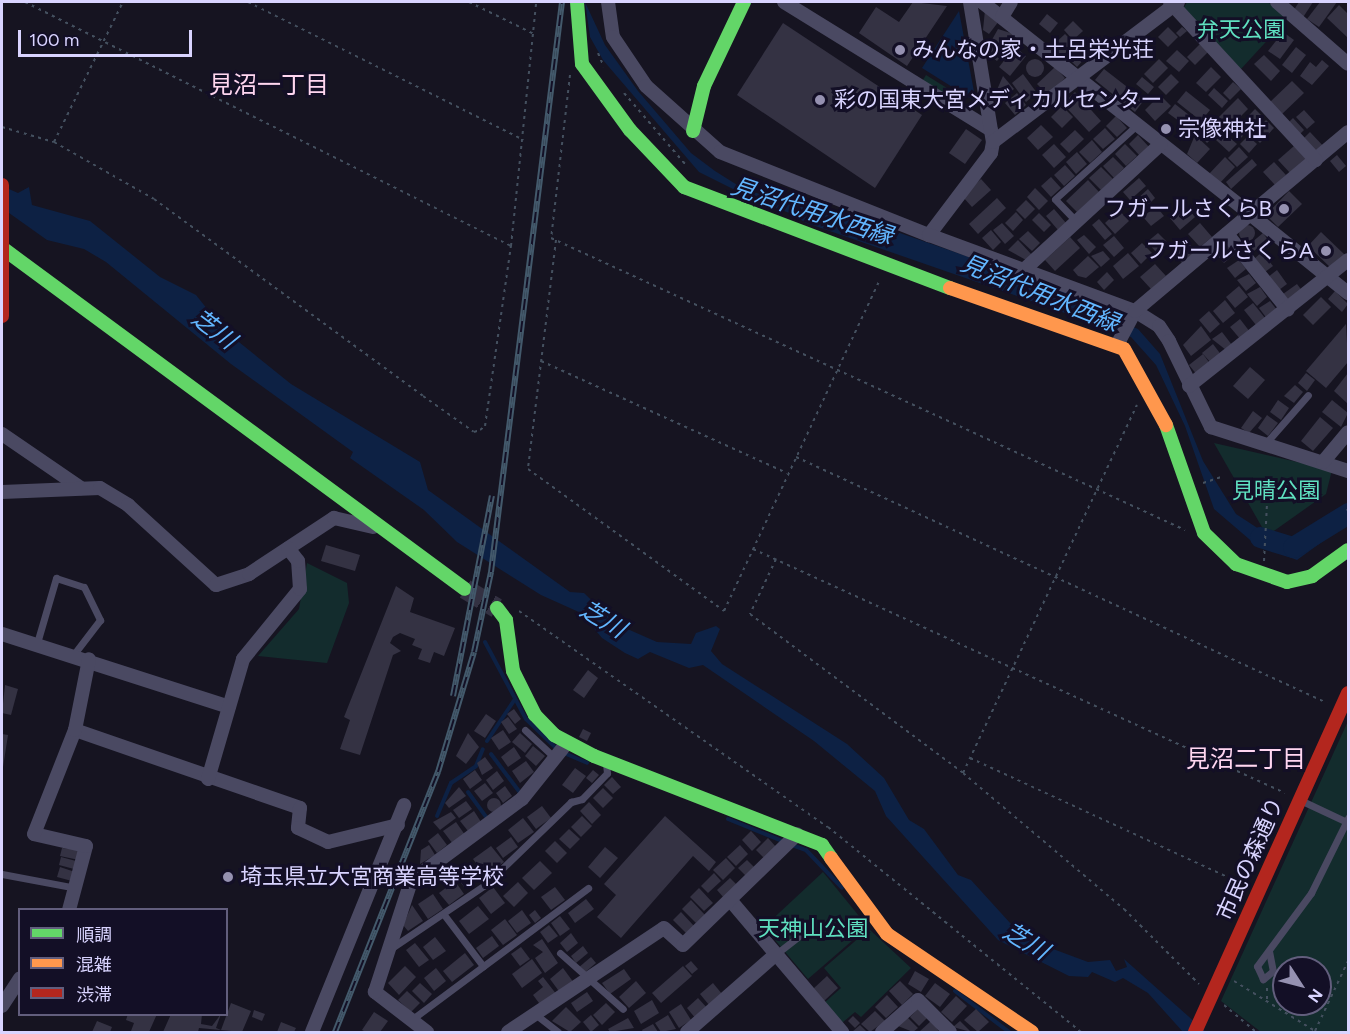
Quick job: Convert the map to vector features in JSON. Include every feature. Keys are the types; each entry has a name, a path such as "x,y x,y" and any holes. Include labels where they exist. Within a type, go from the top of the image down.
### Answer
{"street":[{"path":"577,2 578,53 630,130 684,187 886,266 1117,345 1148,383 1204,533 1236,564 1266,579 1287,582 1312,576 1348,550"},
{"path":"608,2 613,37 629,61 693,131 731,160 929,235 1026,268 1135,311 1159,326 1211,427 1348,471"},
{"path":"693,131 704,86 744,2"},
{"path":"784,2 992,136"},
{"path":"929,235 991,153 992,136 970,2"},
{"path":"982,2 1081,77 1137,125 1348,293"},
{"path":"1002,17 1011,2"},
{"path":"1277,2 1348,64"},
{"path":"992,136 1081,77 1174,3 1316,160"},
{"path":"1117,345 1135,311 1348,132"},
{"path":"1026,268 1161,144"},
{"path":"2,185 5,250 2,316"},
{"path":"1227,234 1288,310"},
{"path":"5,250 343,496 373,527 465,590"},
{"path":"1189,386 1330,278 1348,260"},
{"path":"1323,462 1348,432"},
{"path":"2,434 81,489"},
{"path":"2,492 100,488 128,505 216,585 240,579 334,518 343,496"},
{"path":"334,518 373,527"},
{"path":"208,779 243,659 300,589 298,561 288,548"},
{"path":"497,608 506,620 513,671 535,715 566,744 822,845 888,934 1032,1032"},
{"path":"2,634 74,654 229,707"},
{"path":"69,908 86,846 34,834 75,730 89,659"},
{"name":"市民の森通り","path":"1195,1032 1348,693"},
{"path":"75,730 208,779 300,808 298,828 328,842 398,825"},
{"path":"427,1032 375,992 411,881 484,831 522,799 566,744"},
{"path":"312,1032 398,825 404,805"},
{"path":"508,1032 664,928 683,945 731,901 797,834"},
{"path":"731,901 842,1032"},
{"path":"687,1032 776,954"},
{"path":"2,1006 18,981"},
{"path":"882,1032 918,1000 950,1032"}],"lane":[{"path":"1076,221 1055,199 1137,125"},
{"path":"1265,444 1308,395"},
{"path":"37,643 56,578 84,586 100,620 74,654"},
{"path":"525,730 555,758"},
{"path":"388,950 446,916 574,799 582,799 607,773 605,760"},
{"path":"1269,951 1273,971 1268,979 1257,976 1257,966 1311,893 1348,820 1300,800"},
{"path":"2,874 76,888"},
{"path":"411,1020 588,888"},
{"path":"446,916 483,966"},
{"path":"776,954 798,937"},
{"path":"560,953 585,981 623,1009"},
{"path":"535,1014 558,1032"}],"path":[{"path":"25,2 511,246"},
{"path":"54,142 123,2"},
{"path":"248,2 524,140"},
{"path":"469,2 534,34"},
{"path":"2,127 54,142 153,199 474,432 486,426 524,140 536,2"},
{"path":"592,42 607,71"},
{"path":"578,53 570,74 552,238 1194,533"},
{"path":"618,86 690,170"},
{"path":"556,240 528,469 724,611 886,266"},
{"path":"541,362 788,474"},
{"path":"963,773 1148,383"},
{"path":"796,457 1341,710"},
{"path":"1200,484 1222,477"},
{"path":"1267,504 1264,561 1275,564"},
{"path":"753,549 1300,800"},
{"path":"776,559 750,614 963,773 1124,909 1186,973"},
{"path":"517,610 828,826 1081,1032"},
{"path":"970,758 1259,892"},
{"path":"1229,980 1251,990 1268,1005 1315,1031 1348,961"},
{"path":"1251,990 1257,976"},
{"path":"1268,979 1268,1005"},
{"path":"1212,995 1256,1032"}],"green space":[{"name":"弁天公園","path":"1187,2 1268,2 1287,19 1241,69 1183,9"},
{"path":"926,75 963,98 958,106 921,83"},
{"name":"見晴公園","path":"1214,443 1332,470 1326,494 1267,536"},
{"path":"307,563 347,583 349,603 327,663 258,656 299,609"},
{"path":"1348,721 1348,1032 1261,1032 1221,1001"},
{"name":"天神山公園","path":"823,872 868,927 808,979 764,927"},
{"path":"869,929 911,968 861,1017 855,1012 842,1023 824,1003 841,988 824,968"}],"water":[{"name":"見沼代用水西緑","path":"585,2 605,45 638,91 691,153 715,171 742,188 1044,290 1138,329 1160,354 1203,461 1236,514 1291,550 1348,514 1348,523 1297,560 1256,545 1214,509 1185,426 1156,365 1131,337 759,202 699,172 603,60 590,37"},
{"path":"959,11 975,97 973,100 922,68"},
{"name":"芝川","path":"2,186 18,193 29,187 32,205 90,221 160,277 196,295 224,330 291,384 420,462 428,490 570,592 584,593 616,624 657,642 691,644 696,633 716,626 720,629 711,651 722,664 847,744 884,778 909,820 924,829 958,875 971,880 1011,924 1037,943 1088,962 1110,960 1116,971 1127,967 1124,959 1206,1032 1183,1032 1148,993 1123,978 1115,982 1092,972 1088,977 1069,976 998,940 886,816 875,791 814,741 703,665 689,668 650,652 638,659 625,653 602,638 581,613 541,595 457,542 424,510 350,458 353,452 231,364 106,262 84,249 47,240 2,208"}],"building":[{"name":"みんなの家・土呂栄光荘","path":"913,2 947,6 907,66 859,33 876,7 899,22"},
{"path":"1299,2 1313,2 1302,19 1292,13"},
{"path":"1320,2 1337,2 1319,27 1307,19"},
{"path":"1339,5 1348,14 1348,38 1327,18"},
{"path":"985,10 999,21 989,34 983,30"},
{"path":"1047,14 1058,23 1050,33 1039,24"},
{"path":"1073,21 1083,31 1073,40 1064,30"},
{"path":"783,23 922,115 875,188 737,95"},
{"path":"1168,27 1178,37 1168,47 1158,37"},
{"path":"1182,27 1187,31 1180,37 1176,33"},
{"path":"998,29 1017,35 997,61 985,52"},
{"path":"1283,32 1294,40 1280,59 1268,51"},
{"path":"1065,34 1075,44 1062,56 1052,46"},
{"path":"1088,38 1098,48 1090,56 1080,45"},
{"path":"1200,44 1208,52 1195,65 1187,57"},
{"path":"1015,47 1026,56 1010,76 999,67"},
{"path":"1296,47 1306,55 1292,73 1282,65"},
{"path":"1081,50 1087,56 1077,67 1070,60"},
{"path":"1177,50 1189,61 1179,72 1166,61"},
{"path":"1264,55 1280,71 1271,81 1254,64"},
{"path":"1035,59 1041,62 1044,68 1041,74 1035,77 1029,74 1026,68 1029,62"},
{"path":"1159,59 1168,68 1153,83 1144,74"},
{"path":"1322,60 1329,66 1312,85 1300,76 1310,62 1316,67"},
{"path":"1055,67 1065,78 1048,95 1037,84"},
{"path":"1211,67 1221,77 1206,92 1196,83"},
{"path":"1104,69 1144,100 1135,112 1095,80"},
{"path":"1023,74 1037,93 1026,102 1012,83"},
{"path":"1171,74 1179,82 1166,95 1158,87"},
{"path":"1003,76 1014,89 1002,99 996,92"},
{"path":"1142,77 1154,87 1148,94 1136,84"},
{"path":"1292,81 1304,93 1281,115 1269,103"},
{"path":"1233,82 1241,89 1230,100 1223,93"},
{"path":"1214,88 1228,101 1222,108 1208,95"},
{"path":"1186,91 1210,110 1201,121 1177,102"},
{"path":"1075,92 1101,121 1089,132 1063,104"},
{"path":"1017,93 1026,105 1015,115 1005,103"},
{"path":"1160,95 1171,106 1155,121 1145,110"},
{"path":"1238,98 1248,109 1226,131 1216,120"},
{"path":"1175,104 1189,115 1183,124 1168,113"},
{"path":"1062,106 1073,117 1062,128 1051,117"},
{"path":"1255,109 1262,116 1239,140 1232,133"},
{"path":"1304,110 1315,122 1307,129 1296,117"},
{"path":"1116,116 1127,128 1117,137 1106,126"},
{"path":"1293,118 1304,130 1297,137 1286,125"},
{"path":"1266,120 1274,128 1260,143 1252,135"},
{"path":"1211,121 1220,131 1207,143 1198,133"},
{"path":"1041,125 1053,137 1038,150 1027,138"},
{"path":"1105,128 1115,139 1103,149 1093,139"},
{"path":"966,129 982,140 965,164 949,153"},
{"path":"1075,130 1084,139 1069,153 1060,144"},
{"path":"1223,132 1237,144 1229,152 1216,140"},
{"path":"1310,132 1326,149 1317,158 1301,141"},
{"path":"1138,135 1149,147 1140,156 1129,144"},
{"path":"1195,135 1210,149 1197,163 1187,154"},
{"path":"1248,136 1257,144 1249,153 1240,144"},
{"path":"1092,140 1102,152 1090,163 1079,152"},
{"path":"1054,144 1066,157 1054,168 1042,155"},
{"path":"1125,144 1137,156 1126,166 1115,154"},
{"path":"1294,146 1307,160 1291,174 1278,160"},
{"path":"1239,147 1248,157 1237,167 1228,158"},
{"path":"1077,152 1087,164 1076,174 1066,162"},
{"path":"1337,155 1346,166 1339,172 1330,161"},
{"path":"1113,157 1124,168 1114,178 1103,166"},
{"path":"1225,157 1235,167 1219,184 1209,174"},
{"path":"1252,159 1257,165 1231,189 1226,182"},
{"path":"1274,162 1286,175 1275,185 1263,172"},
{"path":"1065,165 1075,176 1064,186 1054,175"},
{"path":"1101,167 1113,179 1101,190 1089,178"},
{"path":"1051,177 1061,188 1051,197 1041,186"},
{"path":"1139,178 1146,186 1130,200 1123,192"},
{"path":"981,179 991,190 972,207 962,196"},
{"path":"1088,180 1099,192 1077,212 1066,201"},
{"path":"1035,188 1048,201 1039,210 1027,197"},
{"path":"1148,189 1155,198 1143,210 1135,201"},
{"name":"フガールさくらB","path":"1289,191 1302,204 1278,227 1266,215"},
{"path":"997,198 1006,208 978,234 969,224"},
{"path":"1026,200 1035,209 1025,219 1016,210"},
{"path":"1185,205 1195,217 1180,230 1170,218"},
{"path":"1156,206 1164,216 1151,226 1143,217"},
{"path":"1054,209 1066,223 1058,230 1046,216"},
{"path":"1119,210 1129,221 1115,234 1105,223"},
{"path":"1016,212 1023,220 1013,231 1005,223"},
{"path":"1039,213 1051,225 1044,232 1032,220"},
{"path":"1099,219 1112,234 1105,240 1092,225"},
{"path":"1002,223 1014,236 1005,244 993,230"},
{"path":"1200,223 1212,237 1200,247 1188,234"},
{"path":"1247,225 1255,233 1247,241 1239,233"},
{"path":"991,230 1001,242 993,250 982,238"},
{"path":"1028,231 1040,243 1032,251 1019,239"},
{"name":"フガールさくらA","path":"1321,232 1345,255 1332,269 1308,246"},
{"path":"1158,233 1167,242 1156,252 1147,242"},
{"path":"1263,233 1268,240 1250,254 1245,248"},
{"path":"1084,235 1096,247 1089,254 1077,240"},
{"path":"1114,236 1124,248 1114,257 1103,245"},
{"path":"1070,237 1080,248 1055,271 1045,260"},
{"path":"1018,240 1032,255 1026,260 1008,250"},
{"path":"1186,240 1196,252 1182,263 1172,251"},
{"path":"1142,243 1152,253 1141,264 1131,253"},
{"path":"1228,245 1235,254 1224,263 1216,254"},
{"path":"1103,251 1110,259 1101,267 1091,256"},
{"path":"1262,252 1273,266 1265,272 1254,259"},
{"path":"1128,253 1139,266 1123,279 1113,266"},
{"path":"1088,256 1099,267 1086,278 1078,276 1073,270"},
{"path":"1239,260 1246,269 1235,278 1227,268"},
{"path":"1155,264 1166,276 1151,289 1140,277"},
{"path":"1277,270 1287,284 1279,290 1268,277"},
{"path":"1107,272 1114,280 1104,290 1097,282"},
{"path":"1249,274 1256,283 1246,291 1237,280"},
{"path":"1297,284 1303,292 1290,302 1283,294"},
{"path":"1239,286 1248,297 1235,308 1226,297"},
{"path":"1260,287 1267,297 1257,306 1247,294"},
{"path":"1335,291 1348,304 1342,312 1328,299"},
{"path":"1321,297 1331,307 1313,325 1303,315"},
{"path":"1225,300 1235,313 1223,323 1213,311"},
{"path":"1270,301 1277,310 1268,320 1259,308"},
{"path":"1253,303 1265,318 1256,325 1244,310"},
{"path":"1209,311 1220,324 1210,333 1199,320"},
{"path":"1240,319 1250,332 1241,340 1230,327"},
{"path":"1346,324 1348,362 1326,388 1306,371"},
{"path":"1201,326 1211,340 1191,356 1183,345"},
{"path":"1222,332 1232,345 1226,350 1212,339"},
{"path":"1213,344 1222,356 1212,364 1202,353"},
{"path":"1203,354 1211,365 1198,376 1189,365"},
{"path":"1250,367 1265,380 1248,399 1233,386"},
{"path":"1306,373 1315,380 1307,391 1298,383"},
{"path":"1348,373 1348,404 1334,391"},
{"path":"1295,385 1303,392 1294,403 1284,396"},
{"path":"1278,400 1289,408 1281,420 1270,412"},
{"path":"1332,400 1348,413 1341,427 1322,412"},
{"path":"1253,411 1262,418 1249,433 1241,428"},
{"path":"1267,415 1278,423 1268,436 1258,428"},
{"path":"1320,417 1333,428 1313,451 1301,441"},
{"path":"326,545 360,555 355,571 321,561"},
{"path":"396,586 414,598 410,612 455,628 444,656 434,652 430,663 418,659 422,649 412,645 415,639 400,633 393,637 390,643 401,651 393,655 360,755 340,749 350,720 344,717"},
{"path":"588,670 598,678 584,698 573,690"},
{"path":"5,685 18,689 11,715 2,713"},
{"path":"514,709 521,719 515,724 507,714"},
{"path":"486,714 496,721 485,738 474,731"},
{"path":"508,717 517,729 509,734 501,722"},
{"path":"583,729 591,733 587,741 579,737"},
{"path":"503,730 511,742 499,750 491,738"},
{"path":"468,733 479,747 466,764 456,756"},
{"path":"520,733 532,744 525,753 512,742"},
{"path":"2,734 8,735 3,767 2,767"},
{"path":"533,746 545,756 536,766 525,756"},
{"path":"514,747 521,758 508,767 501,757"},
{"path":"485,757 493,768 482,775 477,763"},
{"path":"526,761 534,772 520,783 512,771"},
{"path":"575,768 586,776 573,793 562,785"},
{"path":"475,770 482,780 470,789 463,779"},
{"path":"593,770 599,775 592,783 586,778"},
{"path":"497,771 504,781 493,790 486,780"},
{"path":"612,777 621,787 613,794 604,785"},
{"path":"485,783 493,793 482,801 474,791"},
{"path":"505,786 512,796 503,803 496,793"},
{"path":"459,787 466,796 449,808 445,803"},
{"path":"603,788 613,798 603,808 593,798"},
{"path":"491,798 497,798 501,805 497,812 491,812 487,808 487,802"},
{"path":"466,801 472,809 459,818 453,810"},
{"path":"589,802 601,815 592,824 580,811"},
{"path":"542,806 551,818 536,829 527,817"},
{"path":"474,811 481,822 468,831 460,821"},
{"path":"451,812 456,818 440,830 433,822"},
{"path":"582,816 592,826 581,837 571,827"},
{"path":"665,816 716,862 709,871 693,856 621,938 597,917 616,895 604,884"},
{"path":"523,818 534,832 518,843 508,830"},
{"path":"456,822 465,835 453,844 443,831"},
{"path":"569,829 580,839 570,849 559,839"},
{"path":"751,831 761,842 752,851 742,840"},
{"path":"438,833 447,845 437,853 428,841"},
{"path":"511,837 518,847 503,858 496,848"},
{"path":"768,838 777,848 765,859 756,850"},
{"path":"555,841 567,853 557,863 545,851"},
{"path":"429,845 435,855 420,864 421,850"},
{"path":"740,845 748,854 736,866 727,857"},
{"path":"491,846 504,862 485,876 473,859"},
{"path":"605,847 618,858 600,878 588,867"},
{"path":"62,848 81,850 79,860 60,856"},
{"path":"61,857 76,861 74,869 59,865"},
{"path":"726,858 735,868 723,880 713,870"},
{"path":"747,860 755,868 746,876 738,868"},
{"path":"540,861 552,873 534,890 522,878"},
{"path":"472,864 480,875 464,887 456,876"},
{"path":"60,867 75,872 72,881 57,877"},
{"path":"714,873 721,881 708,893 701,886"},
{"path":"730,878 737,885 724,898 717,890"},
{"path":"455,881 464,894 449,905 439,893"},
{"path":"518,882 528,893 514,907 503,896"},
{"path":"493,887 505,903 491,914 479,898"},
{"path":"555,887 565,900 551,910 541,897"},
{"path":"699,888 713,903 704,911 690,897"},
{"path":"433,894 443,909 428,919 418,904"},
{"path":"586,899 594,909 575,923 568,913"},
{"path":"691,900 705,915 696,923 682,909"},
{"path":"412,905 423,921 408,931 403,925"},
{"path":"478,906 489,919 469,934 459,921"},
{"path":"522,910 531,923 517,933 508,921"},
{"path":"535,910 541,918 535,923 529,915"},
{"path":"681,912 694,926 686,933 673,920"},
{"path":"560,916 570,929 560,936 551,923"},
{"path":"505,919 517,935 503,945 491,930"},
{"path":"549,925 558,936 548,943 540,932"},
{"path":"571,933 578,943 567,952 560,943"},
{"path":"492,936 499,946 483,958 476,948"},
{"path":"435,937 446,951 433,960 423,947"},
{"path":"542,939 558,963 545,973 535,958 543,952 533,945"},
{"path":"415,943 429,960 419,967 406,950"},
{"path":"583,946 588,953 576,963 571,956"},
{"path":"521,947 530,959 520,966 511,954"},
{"path":"465,953 474,965 452,982 443,971"},
{"path":"591,957 596,963 583,974 578,968"},
{"path":"532,959 542,973 522,988 512,974"},
{"path":"691,961 698,969 692,974 685,966"},
{"path":"405,966 416,977 399,995 388,983"},
{"path":"683,966 692,976 661,1003 652,993"},
{"path":"436,968 446,981 434,991 424,978"},
{"path":"563,968 574,983 561,994 550,979"},
{"path":"624,969 631,979 610,994 602,983"},
{"path":"915,971 929,979 921,992 908,984"},
{"path":"827,976 838,988 824,1001 813,989"},
{"path":"543,977 557,995 542,1007 533,995 543,987 538,981"},
{"path":"636,981 646,993 629,1008 619,997"},
{"path":"900,981 913,994 902,1005 889,991"},
{"path":"420,983 432,994 424,1003 412,991"},
{"path":"713,983 722,994 709,1005 700,994"},
{"path":"935,983 950,994 940,1007 925,996"},
{"path":"407,991 420,1003 411,1012 398,1000"},
{"path":"587,992 593,1001 577,1012 571,1003"},
{"path":"887,995 898,1007 886,1018 875,1007"},
{"path":"956,996 967,1006 952,1022 941,1012"},
{"path":"698,998 708,1009 696,1019 687,1008"},
{"path":"652,1000 659,1013 641,1024 634,1011"},
{"path":"231,1003 251,1011 242,1032 199,1028 198,1032 163,1032 170,1016 202,1016 201,1024 212,1026 220,1016 216,1028 221,1030"},
{"path":"606,1003 615,1012 602,1025 593,1015"},
{"path":"681,1004 691,1020 679,1028 669,1012"},
{"path":"566,1007 581,1022 570,1032 552,1021"},
{"path":"919,1008 928,1017 919,1026 910,1017"},
{"path":"976,1009 989,1022 978,1032 964,1020"},
{"path":"254,1010 265,1014 262,1021 252,1017"},
{"path":"875,1011 885,1021 870,1032 861,1024"},
{"path":"374,1012 388,1021 380,1032 362,1030"},
{"path":"591,1015 599,1025 591,1032 583,1022"},
{"path":"668,1015 676,1029 661,1032 655,1023"},
{"path":"127,1016 156,1016 149,1032 131,1031 134,1023 126,1020"},
{"path":"853,1016 860,1023 855,1028 848,1021"},
{"path":"907,1017 918,1028 913,1032 898,1026"},
{"path":"628,1018 634,1028 610,1032 608,1029"},
{"path":"932,1020 939,1032 919,1032"},
{"path":"97,1021 112,1027 110,1032 92,1032"},
{"path":"960,1021 971,1032 953,1027"},
{"path":"281,1022 296,1028 294,1032 277,1032"},
{"path":"653,1024 658,1032 643,1032 642,1030"},
{"path":"860,1025 867,1032 852,1032"}],"waterway":[{"name":"見沼代用水西緑","path":"808,212 1062,300"},
{"name":"見沼代用水西縁","path":"1260,537 1293,547 1348,513"},
{"path":"485,642 526,719 557,749"},
{"path":"487,741 515,699"},
{"path":"437,816 451,783 476,766 483,749"},
{"path":"564,753 587,763"},
{"path":"491,754 521,794"},
{"path":"468,792 489,821"},
{"path":"728,819 785,842"},
{"path":"792,845 806,850 842,888"},
{"path":"955,991 1009,1032"}],"tunnel":[{"path":"465,589 497,608"}],"railway":[{"path":"335,1032 438,772 474,652 491,572 562,2"},
{"path":"453,696 492,496"}],"traffic: fast":[{"path":"577,2 582,64 630,130 684,187 950,288"},
{"path":"693,131 704,86 744,2"},
{"path":"5,250 465,589"},
{"path":"1166,425 1204,533 1236,564 1287,582 1312,576 1348,550"},
{"path":"497,608 506,620 513,671 535,715 554,735 594,756 822,845 831,858"}],"traffic: slow":[{"path":"950,288 1124,349 1166,425"},
{"path":"831,858 887,934 1032,1032"}],"traffic: jam":[{"path":"2,185 2,316"},
{"path":"1195,1032 1348,693"}],"place":[{"name":"みんなの家・土呂栄光荘","path":"900,50"},
{"name":"彩の国東大宮メディカルセンター","path":"820,100"},
{"name":"宗像神社","path":"1166,129"},
{"name":"フガールさくらB","path":"1284,209"},
{"name":"フガールさくらA","path":"1326,251"},
{"name":"埼玉県立大宮商業高等学校","path":"228,877"}],"district":[{"name":"見沼一丁目","path":"269,85"},
{"name":"見沼二丁目","path":"1246,759"}]}
